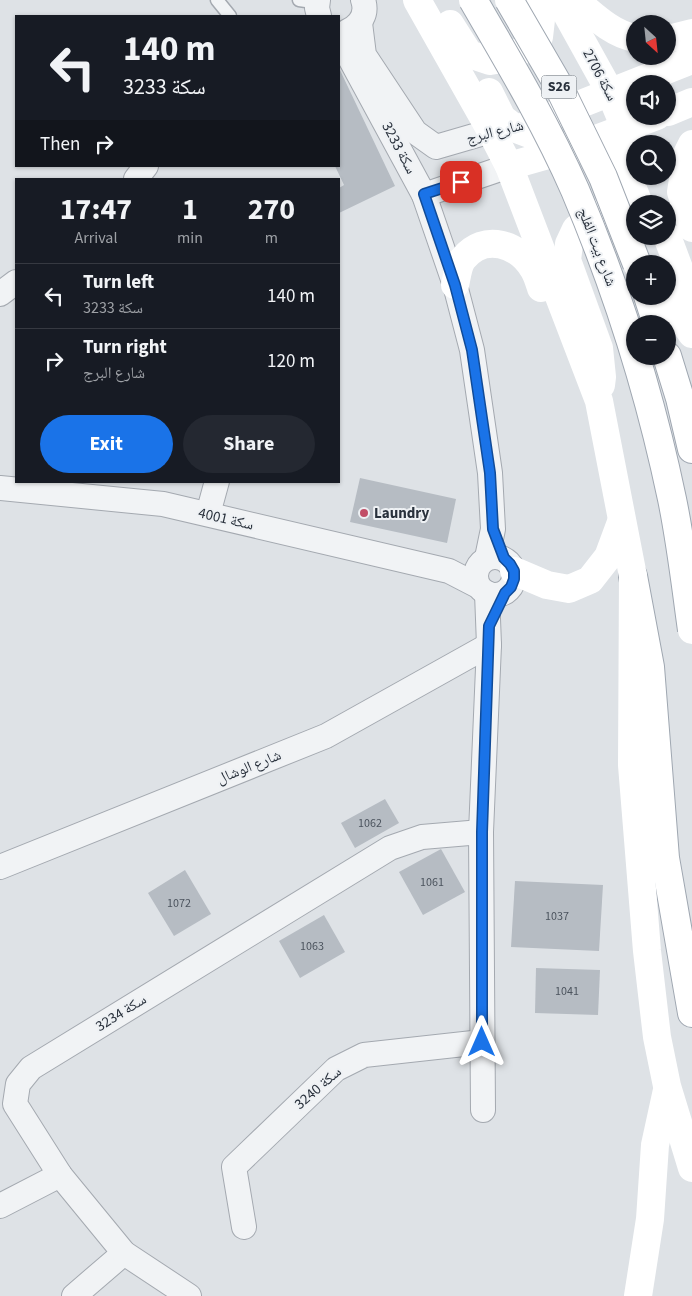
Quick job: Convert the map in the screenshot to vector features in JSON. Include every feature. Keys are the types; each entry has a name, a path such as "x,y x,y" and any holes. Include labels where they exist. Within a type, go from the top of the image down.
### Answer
{"main road":[{"path":"417,0 504,130 569,150 614,150 621,158 635,195"},
{"path":"434,0 468,54 502,118 509,166 595,391 650,667 665,858 692,1013"},
{"name":"شارع بيت الفلج","path":"473,0 529,98 574,189 613,289 652,408 673,501 692,630"},
{"name":"شارع بيت الفلج","path":"509,0 556,82 603,177 654,247"},
{"path":"468,54 490,61 502,59 521,51 539,37 542,11 536,0"},
{"name":"سكة 2706","path":"559,0 610,92 629,135"},
{"path":"575,0 608,27 626,36"},
{"path":"676,37 692,33"},
{"name":"شارع البرج","path":"504,130 692,60"},
{"path":"676,109 692,102"},
{"path":"637,135 648,125"},
{"path":"509,166 569,150 626,141"},
{"path":"692,144 687,154 681,192 692,228"},
{"path":"595,391 602,377 599,348 567,260 569,244 576,229 594,214 621,211 626,214"},
{"path":"455,285 462,260 476,247 496,243 517,250 534,270 565,352 595,391"},
{"path":"654,247 692,303"},
{"path":"676,302 682,320 692,334"},
{"path":"670,365 692,449"},
{"path":"493,575 569,589 590,580 608,557 621,522"},
{"path":"633,576 632,764 646,951 657,1037 667,1086 692,1168"},
{"path":"638,1296 650,1219 655,1146 667,1086"}],"street":[{"name":"سكة 3233","path":"354,18 364,55 414,132 436,147"},
{"name":"سكة 3233","path":"340,40 424,194 455,285 472,350 490,473 493,575"},
{"name":"شارع البرج","path":"436,147 504,130"},
{"path":"424,194 509,166"},
{"path":"137,178 145,167"},
{"path":"0,294 15,283"},
{"path":"208,514 216,483"},
{"name":"سكة 4001","path":"0,488 163,504 449,571 493,575"},
{"path":"483,1110 482,832 493,575"},
{"name":"شارع الوشال","path":"0,867 326,736 489,635"},
{"name":"سكة 3234","path":"189,1296 124,1253 60,1175 15,1104 18,1084 31,1068 390,848 422,837 482,832"},
{"name":"سكة 3240","path":"244,1227 234,1167 336,1069 364,1055 482,1042"},
{"path":"0,1206 60,1175"},
{"path":"74,1296 124,1253"}],"lane":[{"path":"217,0 229,15"}],"building":[{"path":"340,70 395,186 340,213 340,187 344,185 335,167 340,167"},
{"path":"360,478 456,499 447,543 350,522"},
{"path":"385,799 399,823 355,848 341,823"},
{"path":"441,849 465,892 423,915 399,872"},
{"path":"185,870 211,914 174,936 148,893"},
{"path":"515,881 603,885 599,951 511,947"},
{"path":"324,915 345,952 300,978 279,941"},
{"path":"536,968 600,970 598,1015 535,1013"}],"place":[{"name":"Laundry","path":"364,513"}],"route":[{"path":"461,182 424,194 455,285 472,350 490,473 493,529 504,558 514,571 511,587 505,593 489,626 482,832 482,1042"}]}
